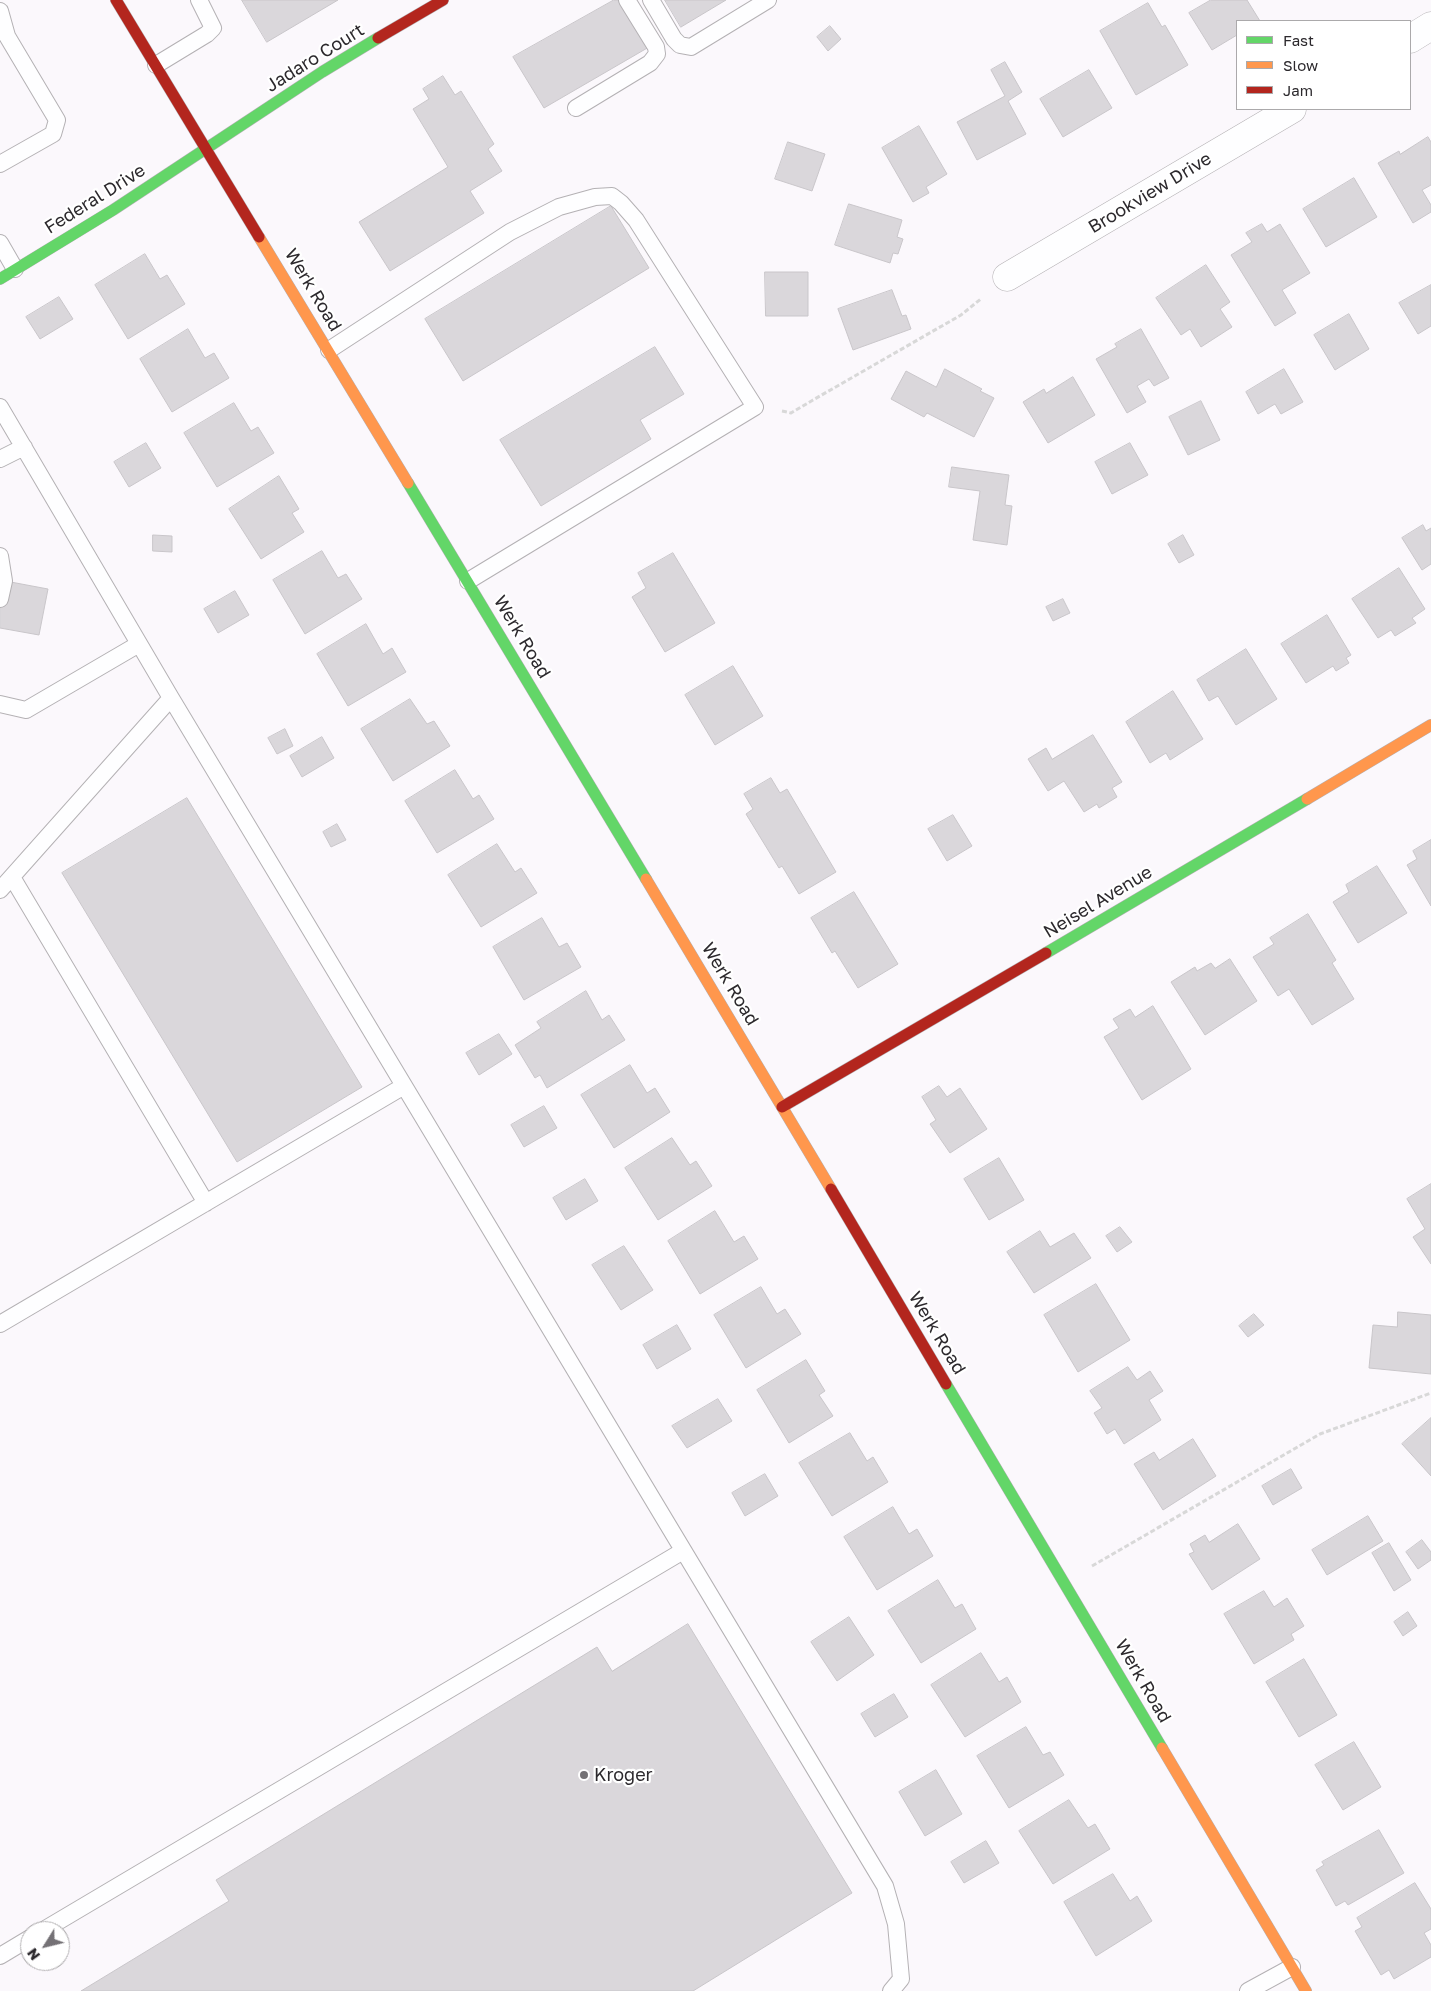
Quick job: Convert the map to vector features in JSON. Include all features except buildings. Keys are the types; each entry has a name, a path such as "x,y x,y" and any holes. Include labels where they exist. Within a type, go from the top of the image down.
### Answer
{"street":[{"name":"Werk Road","path":"116,0 468,581 1306,1991"},
{"name":"Jadaro Court","path":"207,148 322,72 436,2"},
{"path":"1411,38 1431,26"},
{"name":"Brookview Drive","path":"1007,277 1290,110"},
{"name":"Federal Drive","path":"0,279 113,210 207,148"},
{"name":"Neisel Avenue","path":"782,1107 1042,956 1431,725"}],"lane":[{"path":"156,65 207,34 213,28 199,0"},
{"path":"576,108 650,63 657,54 656,47 627,0"},
{"path":"651,0 674,39 680,45 691,48 768,0"},
{"path":"0,11 4,38 57,120 53,134 0,164"},
{"path":"329,350 510,232 559,207 595,197 612,196 636,220 755,407 468,581"},
{"path":"0,243 15,269"},
{"path":"0,407 171,698 885,1886 896,1924 901,1979 891,1991"},
{"path":"0,458 24,447"},
{"path":"0,556 4,581 0,599"},
{"path":"0,704 26,710 139,644"},
{"path":"0,890 171,698"},
{"path":"12,877 206,1203"},
{"path":"0,1324 404,1086"},
{"path":"59,1921 683,1551"},
{"path":"0,1956 20,1944"},
{"path":"1248,1991 1292,1967"}],"path":[{"path":"755,407 791,412 961,315 1007,277"},
{"path":"1064,1582 1320,1434 1431,1393"}],"traffic: fast":[{"path":"0,279 113,210 322,72 378,38"},
{"path":"408,483 646,879"},
{"path":"1046,953 1307,799"},
{"path":"946,1384 1162,1748"}],"traffic: slow":[{"path":"259,237 408,483"},
{"path":"1307,799 1431,725"},
{"path":"646,879 831,1189"},
{"path":"1162,1748 1306,1991"}],"traffic: jam":[{"path":"116,0 259,237"},
{"path":"378,38 443,0"},
{"path":"782,1107 1046,953"},
{"path":"831,1189 946,1384"}],"place":[{"name":"Kroger","path":"584,1775"}]}
